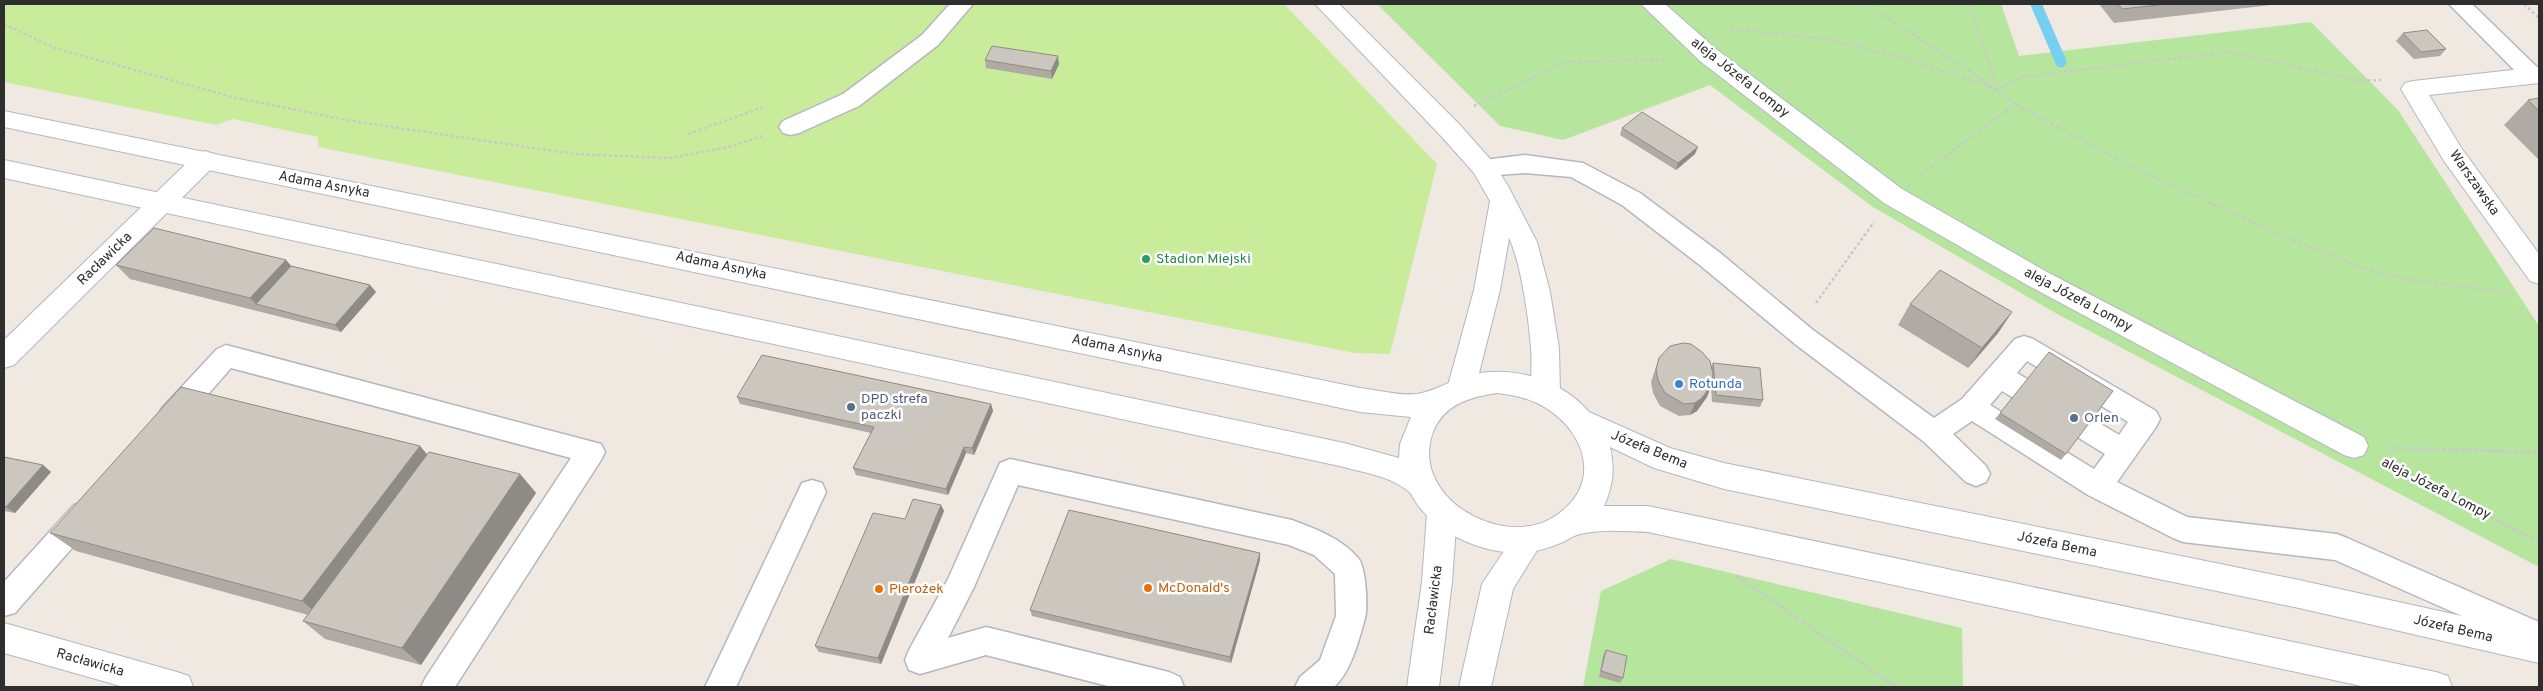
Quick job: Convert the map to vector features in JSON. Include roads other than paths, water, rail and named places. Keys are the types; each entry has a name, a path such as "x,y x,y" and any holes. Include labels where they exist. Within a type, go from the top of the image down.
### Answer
{"main road":[{"path":"1326,4 1450,130 1483,167 1503,201 1524,242 1537,292 1545,348 1546,393"},
{"name":"aleja Józefa Lompy","path":"1652,4 1708,55 1893,196 2059,291 2354,446"},
{"name":"Warszawska","path":"2536,75 2413,89 2454,155 2539,274"},
{"name":"Adama Asnyka","path":"4,119 1360,400 1414,406 1450,396"},
{"name":"Racławicka","path":"4,357 206,160"},
{"path":"4,169 1344,455 1402,471 1420,483"},
{"path":"1450,396 1487,290 1503,201"},
{"path":"1497,382 1523,385 1546,393 1568,408 1582,421 1596,446 1599,459 1598,487 1585,511 1575,521 1554,533 1516,540 1489,537 1464,528 1442,513 1420,483 1415,470 1414,445 1429,411 1450,396 1497,382"},
{"name":"Józefa Bema","path":"1582,421 1664,459 1724,476 2299,594 2539,648"},
{"name":"Racławicka","path":"1423,687 1437,582 1442,513"},
{"path":"1575,521 1617,518 1648,519 2436,687"},
{"path":"1474,687 1498,584 1528,539"},
{"name":"Racławicka","path":"4,638 177,687"}],"lane":[{"path":"791,127 851,100 930,40 962,4"},
{"path":"2460,4 2536,75"},
{"path":"1483,167 1525,164 1551,165 1574,169 1597,179 1631,199 1702,253 1804,338 1933,433 1976,474"},
{"path":"1933,433 1972,407 2024,346 2146,419 2098,486"},
{"path":"154,436 226,356 591,452 437,687"},
{"path":"1998,375 2123,451"},
{"path":"1972,407 2098,486 2183,529 2337,547 2539,636"},
{"path":"1169,687 986,640 920,660 959,587 1010,471 1292,533 1324,546 1349,568 1351,616 1332,669 1311,687"},
{"path":"720,687 812,492"},
{"path":"4,603 102,494"}],"waterway":[{"path":"2036,4 2061,62"}],"place":[{"name":"Stadion Miejski","path":"1146,259"},
{"name":"Rotunda","path":"1679,384"},
{"name":"DPD strefa paczki","path":"851,407"},
{"name":"Orlen","path":"2074,418"},
{"name":"McDonald's","path":"1148,588"},
{"name":"Pierożek","path":"879,589"}]}
